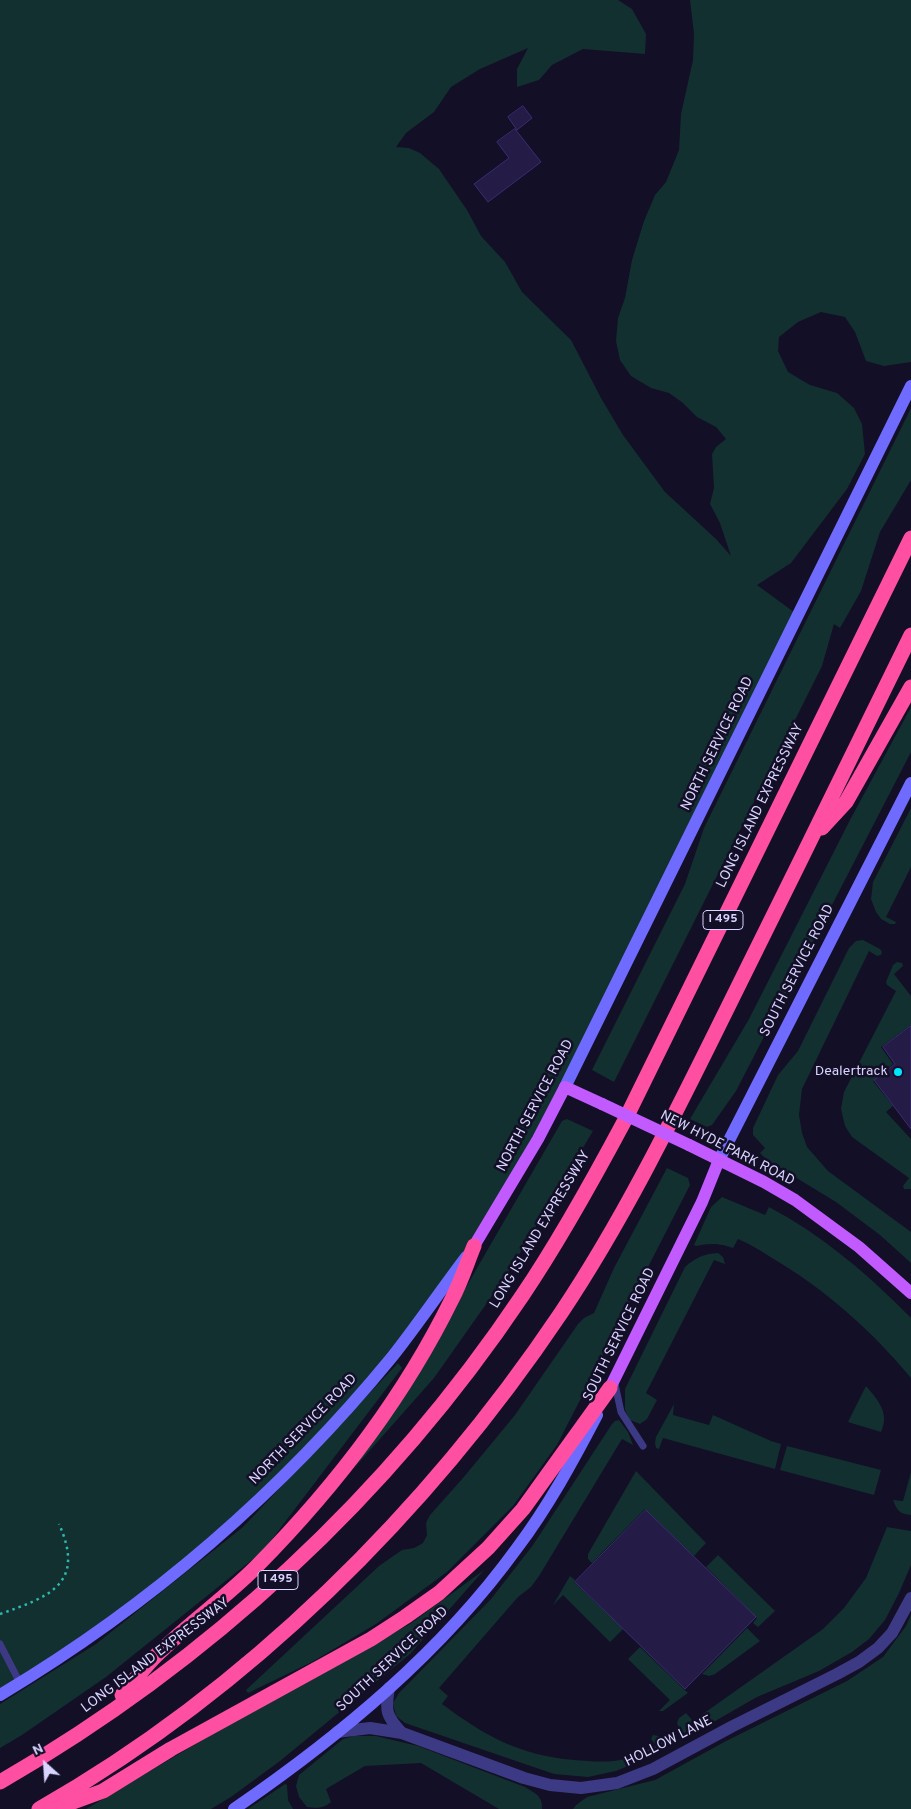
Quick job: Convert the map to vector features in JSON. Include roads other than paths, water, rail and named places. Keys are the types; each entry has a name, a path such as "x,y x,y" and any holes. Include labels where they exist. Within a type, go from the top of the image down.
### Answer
{"highway":[{"name":"LONG ISLAND EXPRESSWAY","path":"0,1782 105,1716 212,1637 291,1568 363,1497 430,1421 492,1339 523,1296 576,1210 625,1120 911,538"},
{"path":"39,1809 140,1744 181,1715 297,1620 335,1585 405,1513 471,1436 502,1396 562,1312 640,1184 911,635"},
{"path":"810,840 846,802 911,687"},
{"path":"105,1716 161,1650 254,1569 292,1529 360,1448 396,1396 434,1333 453,1297 474,1246"},
{"path":"54,1809 103,1791 171,1749 371,1639 439,1593 488,1548 523,1508 612,1384"}],"main road":[{"name":"NORTH SERVICE ROAD","path":"0,1695 97,1632 139,1601 179,1570 252,1506 328,1430 362,1392 421,1318 474,1246 538,1139 565,1087 911,386"},
{"name":"SOUTH SERVICE ROAD","path":"234,1809 338,1732 389,1688 434,1646 517,1549 566,1474 702,1202 719,1160 911,783"},
{"name":"NEW HYDE PARK ROAD","path":"565,1087 764,1182 795,1200 859,1247 911,1293"}],"street":[{"name":"HOLLOW LANE","path":"338,1732 370,1728 402,1733 537,1782 571,1788 617,1783 661,1765 732,1726 859,1662 878,1648 892,1633 911,1598"},
{"path":"389,1688 386,1703 387,1713 392,1723 402,1733"}],"lane":[{"path":"612,1384 621,1412 643,1446"},
{"path":"0,1644 20,1683"}],"place":[{"name":"Dealertrack","path":"898,1072"}]}
